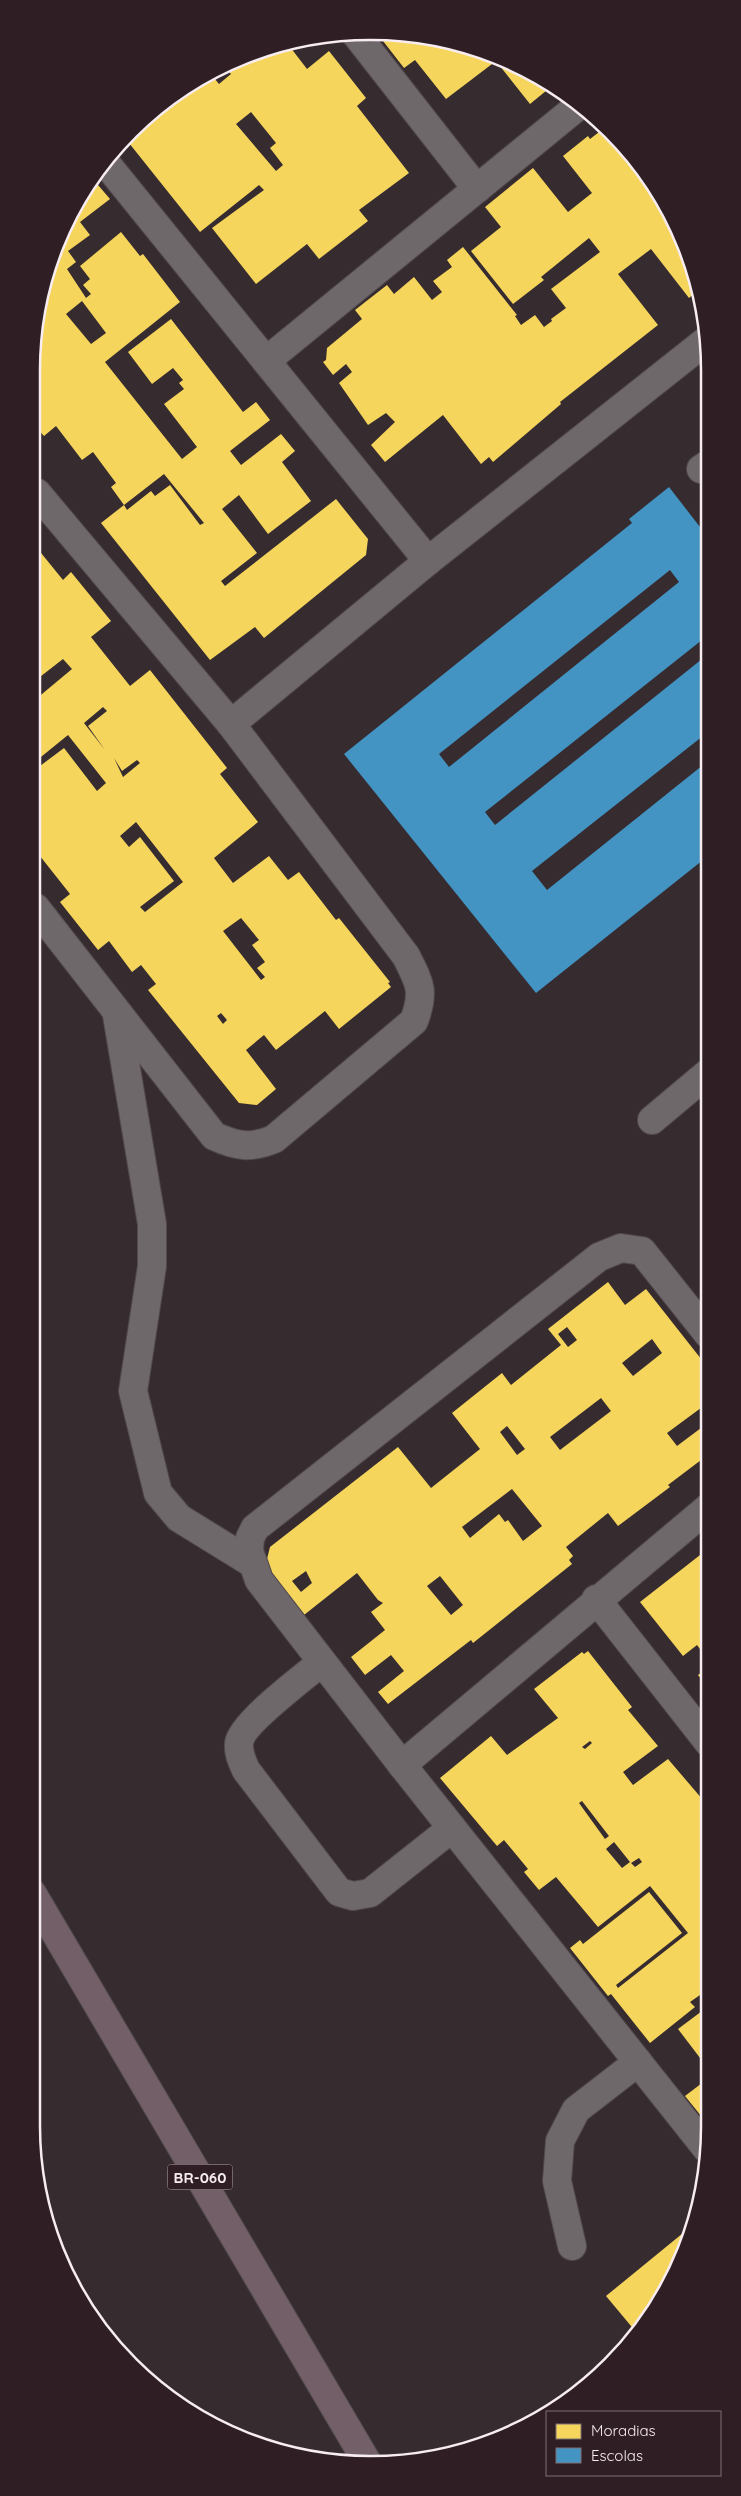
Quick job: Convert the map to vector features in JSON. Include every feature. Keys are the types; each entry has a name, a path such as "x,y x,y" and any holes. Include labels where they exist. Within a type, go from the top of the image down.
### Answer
{"highway":[{"name":"BR-060","path":"40,1907 363,2456"}],"street":[{"path":"361,40 477,189"},
{"path":"266,361 574,110"},
{"path":"109,167 428,560"},
{"path":"231,724 428,560 700,346"},
{"path":"40,497 231,724 406,956 419,982 421,1002 414,1021 274,1139 249,1147 233,1144 214,1136 40,913"},
{"path":"117,1012 152,1224 152,1266 133,1391 158,1493 179,1518 252,1563"},
{"path":"652,1120 701,1079"},
{"path":"700,2141 402,1765 259,1580 252,1563 250,1538 255,1528 599,1257 621,1248 642,1251 701,1323"},
{"path":"402,1765 701,1514"},
{"path":"596,1600 701,1733"},
{"path":"322,1662 249,1724 239,1742 240,1755 246,1770 339,1892 353,1896 370,1893 381,1887 452,1828"},
{"path":"572,2246 557,2182 560,2142 576,2110 638,2062"}],"building: Moradias":[{"path":"383,41 435,46 493,63 446,99 415,60 404,68"},
{"path":"292,49 307,69 329,51 366,98 357,106 409,173 359,210 368,221 319,259 307,244 256,284 212,228 264,190 259,185 200,232 130,144 169,108 205,84 215,79 219,84 231,74 229,72 244,65","holes":["251,112 276,143 270,148 283,165 276,171 236,124"]},
{"path":"500,67 546,91 530,104"},
{"path":"599,132 604,137 633,169 657,205 676,244 692,295 689,298 651,249 618,274 658,325 560,402 561,404 493,462 489,457 481,464 443,415 385,462 371,445 395,422 386,413 368,425 339,383 352,372 346,364 333,375 323,362 326,360 327,348 362,319 355,310 387,285 394,294 414,277 432,300 442,292 433,281 452,267 447,260 463,247 517,315 515,316 521,325 535,315 544,327 552,321 551,319 566,308 551,289 600,252 589,238 541,277 544,280 513,304 471,251 501,227 485,207 533,168 568,212 592,193 563,156 588,136 590,139"},
{"path":"98,185 110,199 80,222 90,235 68,251 76,262 67,269 86,298 91,294 83,285 90,279 80,266 121,232 140,256 143,254 180,302 105,362 182,459 197,447 164,404 184,389 179,383 183,380 173,368 152,384 128,352 171,319 243,412 256,402 270,420 230,451 241,465 281,434 295,451 282,462 311,501 268,534 239,495 222,509 257,553 221,581 225,586 336,499 368,539 366,555 264,638 255,627 210,660 101,523 124,505 111,487 116,483 93,452 82,460 56,426 44,436 40,431 40,370 46,306 65,244 84,205","holes":["82,301 106,333 91,344 66,314","164,474 204,523 200,525 170,485 155,496 151,491 127,510 124,505"]},
{"path":"40,552 63,580 71,572 111,621 91,637 130,686 150,670 227,768 220,774 258,822 214,858 233,883 269,856 288,880 299,872 336,920 339,918 390,982 388,983 391,987 339,1029 325,1011 276,1050 264,1035 246,1050 276,1089 257,1105 239,1103 148,990 156,984 141,965 132,972 109,941 98,950 60,902 70,894 40,856 40,766 64,748 97,791 106,783 68,735 40,758 40,696 72,669 63,659 40,677","holes":["103,707 107,711 88,726 105,750 84,723","114,758 122,771 137,760 140,763 123,777","136,822 183,882 145,912 140,907 174,881 140,837 129,847 120,836","241,918 259,940 252,945 265,962 257,968 265,977 261,980 223,931","221,1013 227,1020 223,1024 217,1016"]},
{"path":"608,1282 625,1305 646,1289 701,1359 701,1408 667,1433 677,1446 701,1428 701,1460 668,1485 670,1487 618,1526 608,1513 566,1547 573,1556 569,1560 572,1564 473,1643 471,1640 388,1704 378,1692 404,1671 391,1655 365,1675 351,1657 385,1630 371,1612 383,1603 378,1600 357,1573 304,1615 265,1567 270,1547 398,1447 431,1488 480,1449 452,1413 502,1373 511,1385 561,1345 548,1329","holes":["567,1327 577,1340 568,1347 558,1334","652,1339 662,1353 633,1376 622,1363","601,1398 611,1411 560,1450 550,1437","507,1426 525,1449 517,1455 500,1432","512,1489 542,1526 523,1541 508,1520 505,1522 499,1514 470,1538 462,1527","306,1571 312,1583 301,1592 292,1581","440,1576 463,1605 451,1615 427,1586"]},
{"path":"701,1554 701,1650 697,1645 683,1656 640,1602"},
{"path":"588,1651 632,1707 628,1710 658,1746 623,1772 633,1785 668,1759 701,1798 701,1994 690,2002 695,2007 650,2043 611,1994 608,1996 570,1948 580,1940 583,1944 649,1892 682,1933 616,1985 618,1988 688,1933 650,1886 598,1927 556,1877 539,1890 524,1872 528,1869 504,1840 497,1846 440,1778 491,1736 507,1755 558,1718 534,1689 582,1652 584,1654","holes":["590,1741 592,1743 585,1749 582,1747","582,1801 609,1836 605,1839 579,1803","614,1842 630,1862 622,1868 606,1849","639,1858 642,1862 635,1867 631,1863"]},
{"path":"701,2012 701,2059 678,2029"},
{"path":"701,2084 701,2116 685,2096"},
{"path":"682,2234 676,2252 657,2291 632,2328 606,2296"}],"building: Escolas":[{"path":"669,487 701,528 701,641 485,812 495,825 701,660 701,738 532,871 547,890 701,767 701,862 536,993 344,754 632,523 629,519","holes":["670,570 679,582 449,767 439,754"]}]}
